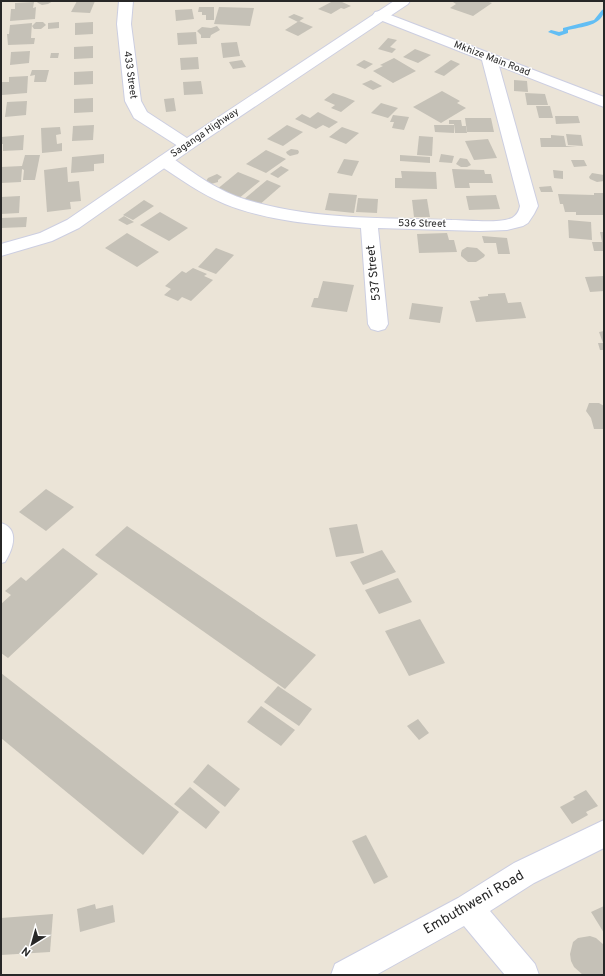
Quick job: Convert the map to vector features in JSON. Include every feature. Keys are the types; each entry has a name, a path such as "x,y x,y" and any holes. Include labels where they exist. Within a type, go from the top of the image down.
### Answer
{"street":[{"name":"433 Street","path":"126,1 124,24 133,101 140,115 187,145"},
{"name":"Saganga Highway","path":"1,250 46,237 73,224 187,145 403,1"},
{"name":"Mkhize Main Road","path":"380,15 604,102"},
{"name":"536 Street","path":"165,161 220,196 242,204 308,218 369,223 486,226 514,224 522,220 527,214 529,206 490,58"},
{"name":"537 Street","path":"369,223 378,324"},
{"name":"Embuthweni Road","path":"346,975 468,908 524,873 604,834"},
{"path":"468,908 524,975"}],"lane":[{"path":"1,528 6,532 8,540 7,548 1,558"}],"building":[{"path":"36,1 53,1 42,5"},
{"path":"77,1 95,1 90,13 71,12"},
{"path":"333,1 343,1 342,2 351,6 344,9 341,8 331,14 318,9"},
{"path":"486,1 492,3 473,16 450,8 456,4 453,2"},
{"path":"34,2 33,8 36,7 35,19 10,21 11,9 15,9 15,3"},
{"path":"199,7 214,7 214,20 206,20 206,15 202,15 202,12 198,12"},
{"path":"219,7 254,8 250,26 214,24"},
{"path":"192,9 194,19 176,21 175,10"},
{"path":"294,14 304,18 298,22 288,17"},
{"path":"299,21 313,27 298,36 285,30"},
{"path":"36,22 43,22 46,25 41,29 34,29 32,26"},
{"path":"59,22 59,28 48,29 48,23"},
{"path":"93,22 93,34 75,35 75,23"},
{"path":"32,23 31,38 35,38 34,44 8,45 7,34 9,34 10,25"},
{"path":"217,26 220,30 211,35 210,38 201,38 201,35 197,31 202,27 211,28"},
{"path":"196,32 197,44 178,45 177,33"},
{"path":"388,38 397,40 390,47 396,49 392,53 378,49"},
{"path":"237,42 240,56 223,58 221,43"},
{"path":"93,46 93,58 74,59 74,47"},
{"path":"415,49 431,55 418,63 403,57"},
{"path":"30,51 29,63 10,65 11,52"},
{"path":"51,53 59,53 58,58 50,58"},
{"path":"198,57 199,69 181,70 180,58"},
{"path":"394,58 416,71 393,83 373,71 383,66 380,65"},
{"path":"242,60 246,67 233,69 229,62"},
{"path":"364,60 373,64 365,69 356,65"},
{"path":"451,60 460,64 444,76 434,72"},
{"path":"32,70 49,70 46,82 34,82 35,75 30,76"},
{"path":"93,71 93,84 74,85 74,72"},
{"path":"28,76 27,93 2,95 2,82 9,82 9,77"},
{"path":"371,80 382,86 373,90 362,84"},
{"path":"514,80 527,81 528,92 514,91"},
{"path":"201,81 203,94 184,95 183,82"},
{"path":"442,91 460,101 457,103 466,108 441,123 413,107"},
{"path":"333,93 355,101 341,112 331,108 335,105 324,100"},
{"path":"525,93 545,94 548,105 527,105"},
{"path":"93,98 93,112 74,113 74,99"},
{"path":"174,98 176,111 166,112 164,99"},
{"path":"27,101 26,115 5,117 7,102"},
{"path":"381,103 398,108 388,118 371,113"},
{"path":"536,106 550,106 553,118 539,118"},
{"path":"318,112 338,122 329,128 323,125 316,129 295,119 302,114 310,118"},
{"path":"393,115 409,117 404,130 392,128 394,122 390,122"},
{"path":"555,116 578,116 580,123 556,124"},
{"path":"465,118 491,118 494,132 467,132"},
{"path":"449,120 461,120 462,126 466,126 467,133 455,133 454,124 449,124"},
{"path":"94,125 93,140 72,141 73,126"},
{"path":"287,125 303,132 283,146 267,139"},
{"path":"434,125 454,125 454,133 435,132"},
{"path":"60,127 61,134 56,135 57,144 62,143 62,151 42,153 41,128"},
{"path":"342,127 359,133 346,144 329,137"},
{"path":"566,134 581,135 583,146 568,145"},
{"path":"24,135 23,150 3,151 1,137"},
{"path":"551,135 564,136 566,146 577,147 541,147 540,138 551,138"},
{"path":"419,136 433,137 432,156 417,155"},
{"path":"488,139 497,158 474,160 465,141"},
{"path":"291,149 298,150 298,154 290,156 287,154 286,152"},
{"path":"266,150 286,159 266,173 246,164"},
{"path":"104,154 104,163 94,164 94,171 71,173 72,157"},
{"path":"441,154 454,156 452,163 439,162"},
{"path":"25,155 40,155 35,180 23,180 24,170 22,169 21,182 1,183 1,167 22,166"},
{"path":"400,155 430,157 430,163 400,161"},
{"path":"460,158 467,159 471,165 461,167 456,164"},
{"path":"344,159 359,161 352,176 337,173"},
{"path":"571,160 584,160 587,166 574,167"},
{"path":"281,166 289,170 278,178 270,174"},
{"path":"67,167 68,182 79,181 81,201 70,202 71,209 47,212 44,170"},
{"path":"452,169 484,170 485,174 491,174 493,183 469,183 470,188 455,188"},
{"path":"553,170 563,171 563,179 554,178"},
{"path":"401,171 436,172 437,189 395,188 395,178 402,178"},
{"path":"238,172 260,181 238,199 216,190"},
{"path":"592,173 604,175 604,181 597,182 590,179 589,177"},
{"path":"217,174 222,177 218,180 218,182 211,184 206,181 208,178"},
{"path":"267,180 281,186 258,206 243,200"},
{"path":"551,186 553,192 541,192 539,187"},
{"path":"329,193 357,195 354,213 325,210"},
{"path":"594,193 604,193 604,215 576,215 576,212 565,212 563,204 560,204 558,194 594,195"},
{"path":"496,195 500,209 469,210 466,196"},
{"path":"20,196 19,213 1,214 1,197"},
{"path":"358,198 378,199 377,213 356,212"},
{"path":"427,199 430,217 414,217 412,200"},
{"path":"144,200 154,206 133,220 123,215"},
{"path":"160,212 188,228 169,241 140,225"},
{"path":"124,216 134,222 127,225 118,220"},
{"path":"27,217 26,227 1,228 1,218"},
{"path":"568,220 591,222 592,240 569,238"},
{"path":"600,232 604,232 604,251 594,251 592,242 602,242"},
{"path":"127,233 159,252 137,267 105,248"},
{"path":"447,233 449,240 454,240 457,252 419,253 417,234"},
{"path":"482,236 507,238 510,254 498,254 496,243 484,243"},
{"path":"467,247 477,248 485,255 484,257 476,262 468,262 461,256 462,250"},
{"path":"216,248 234,255 216,274 198,267"},
{"path":"193,268 207,274 204,276 213,280 191,301 182,297 178,301 164,295 171,289 165,286 182,271 186,273"},
{"path":"604,276 604,291 590,292 585,277"},
{"path":"323,281 354,285 347,312 311,307 314,298 318,298"},
{"path":"505,293 508,303 521,302 526,318 476,322 470,301 480,300 478,297 488,296 488,294"},
{"path":"412,303 443,307 440,323 409,319"},
{"path":"604,331 604,350 600,350 598,343 603,343 599,332"},
{"path":"589,403 599,403 604,406 604,429 594,429 591,418 586,411"},
{"path":"46,489 74,507 46,531 19,512"},
{"path":"357,524 364,553 336,557 329,528"},
{"path":"127,526 316,655 285,689 95,555"},
{"path":"63,548 98,574 8,658 1,653 1,604 11,595 5,591 21,577 26,581"},
{"path":"382,550 396,572 363,585 350,562"},
{"path":"398,578 412,602 379,614 365,590"},
{"path":"420,619 445,663 409,676 385,631"},
{"path":"1,673 179,812 143,855 1,738"},
{"path":"278,686 312,709 299,726 264,702"},
{"path":"261,706 295,730 281,746 247,722"},
{"path":"418,719 429,733 419,740 407,726"},
{"path":"208,764 240,789 225,807 193,782"},
{"path":"190,787 220,812 206,829 174,804"},
{"path":"586,790 598,806 586,812 588,815 572,824 560,807 575,799 573,797"},
{"path":"366,835 388,877 374,884 352,841"},
{"path":"95,904 96,909 113,905 115,922 80,932 77,909"},
{"path":"604,906 604,933 591,912"},
{"path":"53,914 50,952 1,955 1,918"},
{"path":"590,936 596,938 604,945 603,975 583,975 574,967 571,961 570,954 573,942 578,938"}],"waterway":[{"path":"551,32 559,34 566,32 565,29 596,21 604,11"}]}
